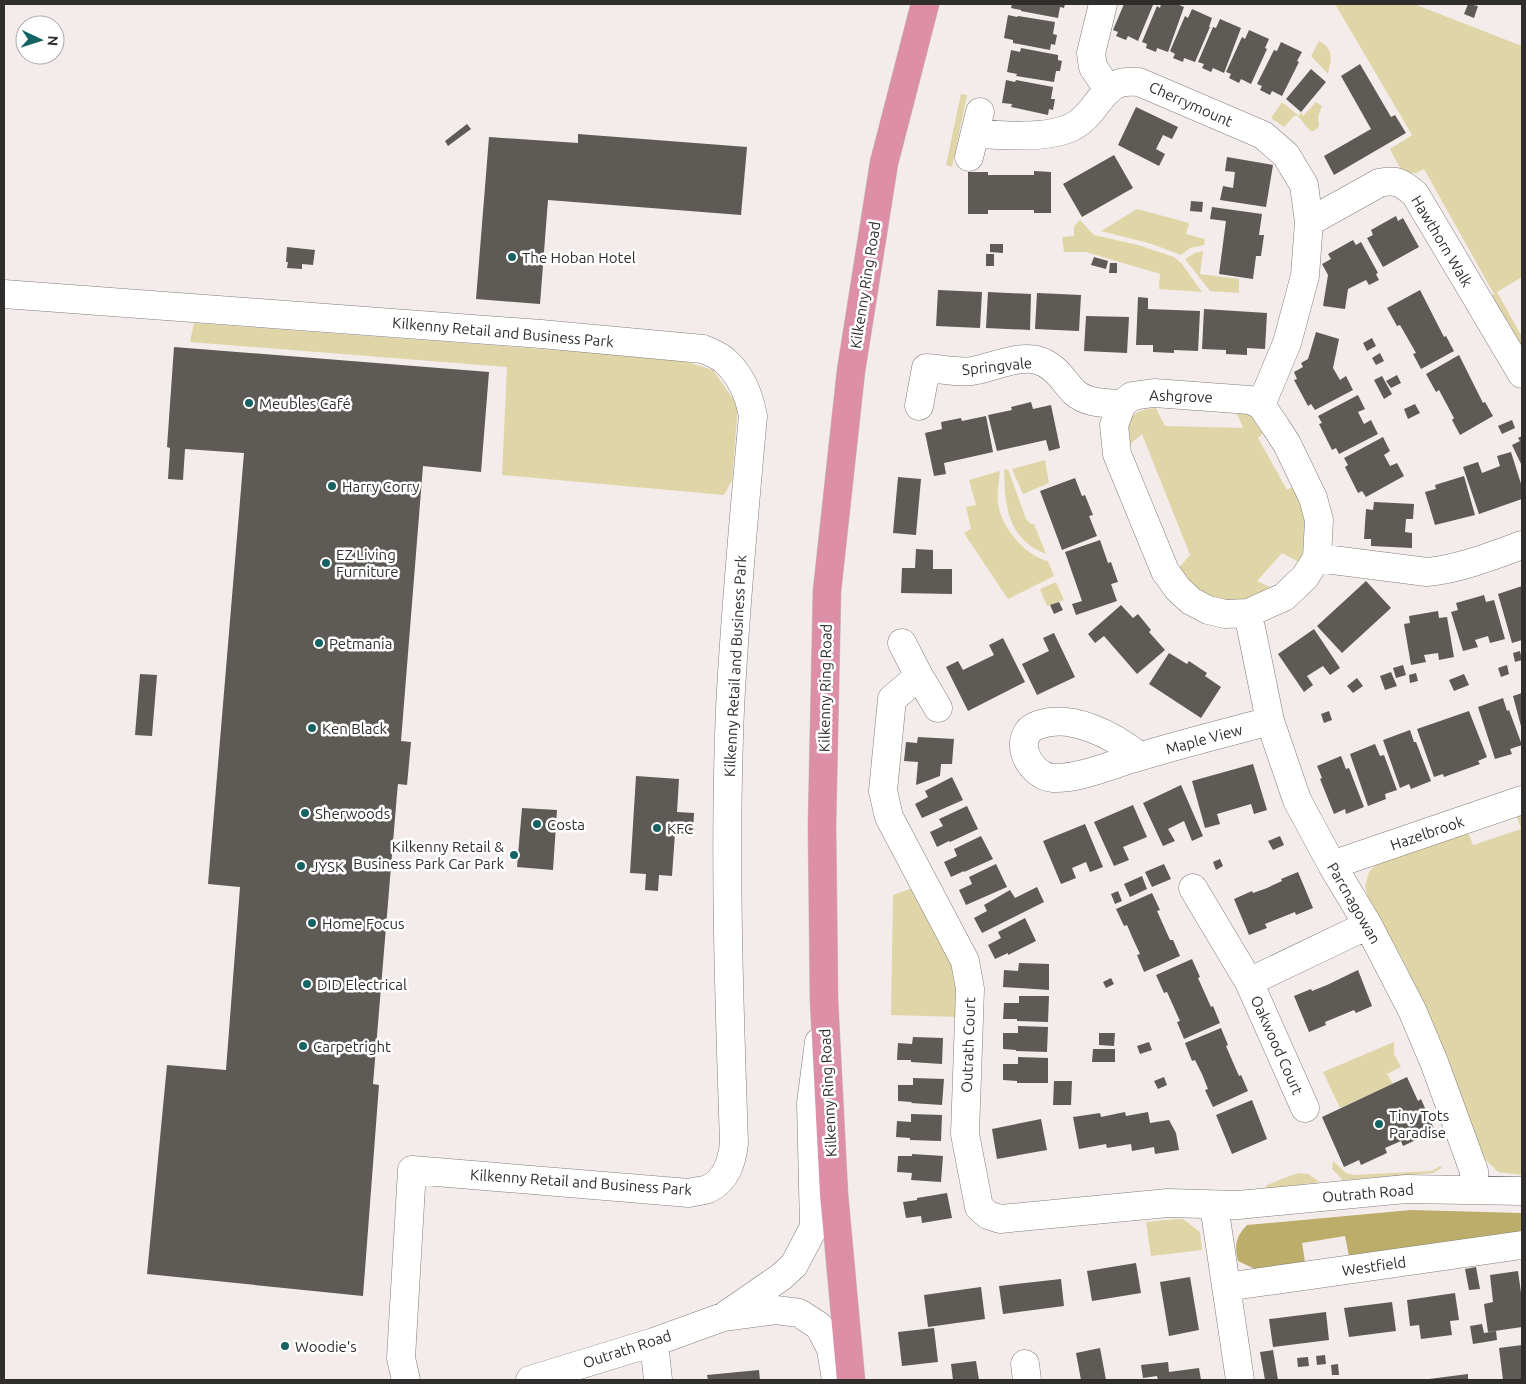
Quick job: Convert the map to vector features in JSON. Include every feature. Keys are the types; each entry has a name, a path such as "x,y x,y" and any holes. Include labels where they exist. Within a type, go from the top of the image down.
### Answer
{"highway":[{"name":"Kilkenny Ring Road","path":"851,1380 834,1194 824,1000 822,825 827,591 851,371 884,163 925,4"}],"street":[{"path":"975,134 1044,134 1070,128 1089,115 1108,89 1093,67 1091,52 1103,4"},
{"name":"Cherrymount","path":"1108,89 1122,82 1139,82 1263,135 1286,154 1304,185 1310,222"},
{"name":"Hawthorn Walk","path":"1310,222 1379,183 1388,181 1403,183 1415,194 1522,374"},
{"path":"1122,404 1114,425 1117,454 1165,571 1178,589 1191,600 1208,610 1225,614 1248,613 1284,597 1305,577 1317,558 1318,520 1313,498 1287,444 1261,405 1287,343 1305,276 1310,222"},
{"name":"Kilkenny Retail and Business Park","path":"4,294 532,334 703,349 723,359 739,377 750,398 753,416 739,579 730,719 727,855 734,1143 732,1161 723,1177 708,1189 689,1193 412,1170 400,1358 406,1380"},
{"name":"Springvale","path":"919,406 926,368 971,371 1016,360 1035,360 1051,366 1075,393 1089,400 1122,404"},
{"name":"Ashgrove","path":"1122,404 1132,396 1154,393 1250,400 1261,405"},
{"path":"1317,558 1427,572 1457,567 1522,545"},
{"name":"Parcnagowan","path":"1248,613 1270,721 1297,800 1332,865 1368,925 1412,1010 1434,1062 1474,1171 1474,1189"},
{"path":"902,643 938,708"},
{"name":"Outrath Court","path":"919,676 892,699 883,791 889,817 965,961 970,989 965,1134 980,1207 988,1215 1000,1219 1168,1204 1214,1204"},
{"name":"Maple View","path":"1139,756 1270,721"},
{"name":"Hazelbrook","path":"1332,865 1522,800"},
{"name":"Oakwood Court","path":"1193,888 1249,982 1304,1108"},
{"name":"Oakwood Court","path":"1249,982 1368,925"},
{"name":"Outrath Road","path":"723,1317 781,1278 794,1265 814,1227 811,1103 824,1000"},
{"name":"Outrath Road","path":"1214,1204 1238,1205 1406,1188 1522,1191"},
{"path":"1214,1204 1240,1380"},
{"name":"Westfield","path":"1226,1287 1522,1245"},
{"name":"Outrath Road","path":"530,1380 654,1342 723,1317 776,1310 799,1313 819,1326 831,1349 836,1380"},
{"path":"654,1342 658,1380"}],"shaded area":[{"path":"1335,4 1414,4 1522,46 1522,277 1497,292 1522,337 1522,356 1487,298 1494,294 1424,169 1416,173 1402,172 1390,149 1412,135"},
{"path":"1319,41 1330,51 1331,59 1328,74 1311,56"},
{"path":"961,94 967,95 952,167 946,165"},
{"path":"1282,102 1299,116 1301,112 1303,116 1316,102 1322,106 1318,117 1319,126 1314,131 1310,131 1298,116 1294,116 1284,127 1271,118"},
{"path":"1137,209 1189,223 1186,234 1205,239 1204,245 1190,248 1181,255 1152,244 1101,231"},
{"path":"1080,220 1094,235 1138,245 1174,257 1182,264 1202,292 1159,289 1160,274 1086,252 1064,252 1062,237 1074,236 1074,226"},
{"path":"1203,251 1200,274 1239,279 1239,293 1210,291 1185,259"},
{"path":"194,323 677,359 713,370 738,406 732,480 724,495 502,475 507,367 190,342"},
{"path":"1156,408 1165,426 1243,428 1235,409 1250,414 1259,424 1264,433 1258,438 1287,490 1294,486 1304,506 1305,527 1302,559 1299,562 1282,553 1257,581 1274,589 1243,602 1206,598 1177,570 1190,555 1142,434 1128,446 1128,430 1131,418 1140,411"},
{"path":"1045,460 1049,483 1023,494 1012,469"},
{"path":"1008,469 1026,519 1031,524 1034,524 1046,554 1033,548 1023,540 1011,520 1007,508 1004,483 1004,470"},
{"path":"1000,471 998,502 1003,521 1015,539 1031,553 1048,561 1054,576 1008,599 964,533 971,529 966,507 976,505 969,480"},
{"path":"1056,582 1064,600 1047,606 1040,589"},
{"path":"1522,812 1522,1175 1498,1172 1484,1158 1434,1025 1403,960 1367,895 1365,886 1369,872 1381,859 1467,830 1473,845 1521,829 1516,814"},
{"path":"918,886 958,969 959,1017 891,1015 893,895"},
{"path":"1394,1042 1394,1054 1401,1067 1387,1074 1393,1084 1340,1108 1323,1072"},
{"path":"1333,1161 1346,1173 1353,1175 1432,1171 1440,1166 1442,1168 1433,1173 1343,1180 1332,1169"},
{"path":"1300,1173 1308,1174 1320,1182 1265,1189 1267,1185"},
{"path":"1411,1210 1522,1213 1522,1232 1350,1261 1345,1236 1302,1243 1306,1268 1255,1269 1238,1261 1237,1241 1240,1233 1247,1225"},
{"path":"1183,1219 1200,1232 1202,1250 1151,1256 1146,1222"}],"building":[{"path":"1012,4 1065,4 1064,8 1060,7 1058,18 1011,8"},
{"path":"1124,4 1153,5 1138,41 1128,36 1126,40 1116,36 1118,32 1113,30"},
{"path":"1161,4 1177,4 1184,7 1168,52 1157,48 1156,52 1146,48 1147,44 1142,42 1157,6 1160,8"},
{"path":"1468,4 1478,6 1474,18 1464,14"},
{"path":"1192,9 1212,18 1195,62 1184,58 1183,62 1173,58 1175,54 1170,51 1185,16 1188,18"},
{"path":"1008,15 1055,22 1053,34 1057,35 1055,45 1051,44 1050,50 1013,43 1013,40 1004,38"},
{"path":"1220,19 1241,28 1224,73 1213,68 1211,72 1202,68 1204,64 1198,62 1213,27 1216,28"},
{"path":"1249,30 1269,39 1265,48 1267,49 1251,84 1241,79 1239,83 1229,78 1231,74 1226,72 1242,37 1245,39"},
{"path":"1281,42 1302,52 1282,96 1272,91 1270,95 1260,90 1262,86 1257,84 1274,50 1277,51"},
{"path":"1021,48 1058,55 1058,60 1062,61 1060,71 1056,71 1054,82 1016,76 1017,74 1007,72 1011,50 1020,52"},
{"path":"1360,64 1391,117 1395,115 1406,133 1334,175 1324,156 1371,129 1341,76"},
{"path":"1311,69 1326,82 1301,112 1286,99"},
{"path":"1006,80 1053,87 1051,99 1055,99 1053,110 1049,109 1048,115 1011,107 1012,104 1002,103"},
{"path":"1136,107 1178,127 1172,139 1163,135 1156,149 1165,154 1159,166 1118,145"},
{"path":"467,124 471,129 448,146 445,141"},
{"name":"The Hoban Hotel","path":"578,134 747,147 741,215 548,200 540,304 476,299 489,137 578,143"},
{"path":"1114,155 1133,188 1082,217 1063,184"},
{"path":"1227,157 1273,165 1266,207 1220,200 1223,186 1233,188 1235,172 1225,171"},
{"path":"1034,171 1051,172 1051,213 1034,213 1034,210 988,210 988,214 968,214 968,172 988,172 988,175 1034,175"},
{"path":"1191,201 1203,202 1202,212 1190,211"},
{"path":"1212,207 1262,214 1259,235 1264,235 1261,256 1256,256 1253,279 1219,274 1226,221 1210,219"},
{"path":"1396,216 1398,221 1403,218 1419,247 1383,267 1367,238 1373,235 1371,230"},
{"path":"1353,240 1356,245 1361,242 1378,273 1376,274 1379,280 1369,285 1366,280 1348,289 1345,309 1323,306 1328,275 1322,264 1331,259 1328,254"},
{"path":"990,244 1003,244 1003,253 990,252"},
{"path":"287,247 315,250 313,265 302,264 302,269 287,268"},
{"path":"986,254 994,254 994,266 986,266"},
{"path":"1094,257 1108,261 1106,269 1091,265"},
{"path":"1110,263 1117,263 1117,273 1109,273"},
{"path":"938,290 982,292 980,328 936,326"},
{"path":"1420,290 1444,337 1446,336 1454,351 1421,369 1413,354 1416,353 1400,325 1397,326 1387,308"},
{"path":"988,292 1031,294 1030,330 986,328"},
{"path":"1037,293 1081,295 1079,331 1035,329"},
{"path":"1138,297 1148,298 1148,309 1200,311 1198,351 1174,350 1174,353 1153,352 1153,345 1136,345"},
{"path":"1204,309 1267,313 1265,349 1247,348 1247,355 1226,354 1226,350 1202,349"},
{"path":"1086,316 1129,317 1127,353 1084,351"},
{"path":"1316,332 1339,339 1333,368 1340,380 1346,376 1353,390 1315,410 1311,404 1308,406 1294,380 1297,379 1294,372 1303,367 1301,363 1308,359"},
{"path":"1372,338 1376,346 1367,351 1363,343"},
{"path":"174,347 489,372 481,472 423,466 401,741 411,742 407,785 398,784 397,794 373,1084 379,1085 363,1296 147,1274 167,1065 226,1070 240,887 208,884 244,453 185,449 183,480 168,479 170,448 167,447"},
{"path":"1380,353 1384,361 1376,365 1372,358"},
{"path":"1459,355 1483,403 1485,402 1493,416 1460,435 1452,420 1454,418 1439,390 1436,392 1426,374"},
{"path":"1397,375 1401,383 1391,388 1386,381"},
{"path":"1382,376 1392,394 1384,399 1374,380"},
{"path":"1358,395 1365,409 1358,412 1364,424 1371,420 1378,434 1339,454 1336,448 1332,450 1319,424 1322,423 1318,416"},
{"path":"1031,402 1033,409 1051,405 1060,448 1049,451 1046,440 997,451 988,415 1012,410 1011,407"},
{"path":"1415,404 1420,413 1408,419 1404,409"},
{"path":"986,416 993,452 944,463 946,474 934,476 925,433 942,429 941,422 961,418 962,421"},
{"path":"1512,420 1515,428 1502,434 1498,426"},
{"path":"1522,436 1522,466 1512,445 1520,441 1518,438"},
{"path":"1383,437 1390,451 1384,455 1390,466 1397,463 1404,476 1366,497 1362,491 1358,493 1345,467 1348,465 1344,458"},
{"path":"1511,452 1522,487 1522,499 1479,514 1463,467 1478,462 1482,473 1500,466 1497,456"},
{"path":"1464,476 1475,515 1435,525 1425,492 1436,489 1435,485"},
{"path":"898,477 921,479 916,535 893,533"},
{"path":"1075,478 1082,496 1085,495 1093,515 1089,516 1097,536 1062,550 1040,491"},
{"path":"1374,502 1414,504 1413,519 1406,519 1405,532 1412,533 1412,548 1371,546 1371,539 1364,539 1366,509 1373,510"},
{"path":"1100,540 1108,563 1111,562 1118,582 1111,584 1117,601 1076,615 1072,604 1082,601 1065,552"},
{"path":"916,549 933,550 933,569 952,569 952,594 901,593 902,568 915,568"},
{"path":"1366,581 1391,608 1342,653 1317,626"},
{"path":"1522,586 1522,640 1512,643 1498,594"},
{"path":"1484,595 1486,602 1494,600 1505,639 1490,643 1488,636 1475,640 1478,647 1463,651 1451,612 1458,610 1456,603"},
{"path":"1059,602 1063,610 1054,614 1050,605"},
{"path":"1121,605 1133,618 1138,614 1151,630 1149,632 1165,650 1137,674 1104,636 1095,643 1088,634"},
{"path":"1438,611 1439,618 1447,617 1454,657 1439,660 1438,653 1424,655 1426,662 1411,665 1404,624 1410,623 1409,616"},
{"path":"1314,629 1340,668 1330,675 1323,666 1307,676 1313,685 1304,692 1278,654"},
{"path":"1054,633 1075,677 1037,695 1022,664 1049,651 1043,638"},
{"path":"1003,638 1025,682 968,711 946,667 958,661 963,670 994,655 989,645"},
{"path":"1520,651 1522,660 1515,662 1513,653"},
{"path":"1169,653 1187,664 1189,661 1207,673 1205,676 1221,687 1201,718 1149,684"},
{"path":"1403,665 1406,675 1396,678 1393,668"},
{"path":"1507,665 1509,674 1501,677 1498,668"},
{"path":"1391,672 1397,686 1385,690 1380,676"},
{"path":"1416,673 1418,681 1410,683 1409,675"},
{"path":"140,674 157,675 152,736 135,735"},
{"path":"1464,674 1469,685 1454,691 1449,680"},
{"path":"1357,678 1363,686 1353,693 1347,686"},
{"path":"1522,693 1522,730 1513,696"},
{"path":"1503,698 1522,745 1510,749 1512,754 1495,759 1478,707"},
{"path":"1329,711 1332,720 1324,723 1321,714"},
{"path":"1469,711 1487,757 1478,761 1480,764 1444,777 1443,774 1434,777 1417,729"},
{"path":"1410,730 1431,781 1411,789 1409,784 1400,788 1383,740"},
{"path":"918,737 954,739 952,764 941,764 940,776 916,785 918,762 904,761 906,742 917,743"},
{"path":"1375,744 1380,756 1384,755 1397,790 1385,794 1386,799 1368,806 1350,754"},
{"path":"1341,756 1346,769 1349,768 1364,807 1346,814 1345,809 1334,814 1320,779 1322,778 1317,766"},
{"path":"1253,764 1267,810 1254,814 1251,804 1217,814 1220,824 1205,828 1192,781"},
{"path":"636,776 679,779 677,812 694,813 693,834 675,833 672,876 659,875 658,891 645,890 646,874 630,873"},
{"path":"952,777 963,800 922,818 915,804 928,797 925,791"},
{"path":"1181,785 1203,836 1192,841 1184,821 1168,829 1175,841 1163,846 1143,803"},
{"path":"1133,805 1147,837 1123,847 1129,860 1114,866 1094,822"},
{"path":"967,806 978,829 937,847 930,832 943,826 939,819"},
{"path":"522,808 557,810 553,870 517,867"},
{"path":"1085,824 1103,867 1090,872 1086,862 1072,868 1076,878 1061,884 1043,841"},
{"path":"981,836 993,859 951,877 944,862 957,856 954,849"},
{"path":"1280,836 1284,845 1273,850 1268,841"},
{"path":"1220,859 1223,866 1216,870 1213,862"},
{"path":"996,864 1007,887 966,905 959,890 972,884 969,877"},
{"path":"1164,864 1171,879 1152,887 1145,872"},
{"path":"1298,872 1313,908 1296,915 1295,912 1265,924 1267,928 1249,935 1234,899 1252,891 1253,893 1267,888 1282,881 1281,879"},
{"path":"1142,876 1147,889 1130,897 1124,884"},
{"path":"1037,887 1044,902 982,933 974,918 987,911 984,905 1010,890 1015,898"},
{"path":"1118,891 1122,901 1115,904 1111,894"},
{"path":"1152,893 1160,910 1157,911 1170,940 1173,940 1180,956 1144,972 1137,955 1140,954 1127,925 1124,926 1116,909"},
{"path":"1025,918 1036,941 1008,955 1008,953 995,959 988,945 1001,938 998,932"},
{"path":"1192,959 1200,977 1198,978 1220,1023 1184,1039 1177,1022 1180,1021 1167,992 1164,993 1156,975"},
{"path":"1019,963 1049,964 1049,990 1003,987 1004,970 1018,971"},
{"path":"1358,970 1372,1006 1356,1013 1354,1010 1325,1022 1326,1025 1309,1032 1294,996 1327,985"},
{"path":"1111,978 1114,984 1106,988 1103,982"},
{"path":"1019,996 1049,996 1048,1022 1003,1019 1004,1003 1019,1003"},
{"path":"1018,1026 1048,1027 1047,1052 1003,1049 1003,1033 1018,1033"},
{"path":"1221,1028 1228,1045 1226,1046 1248,1091 1213,1107 1205,1090 1208,1089 1202,1074 1195,1060 1192,1061 1185,1043"},
{"path":"1099,1033 1115,1033 1114,1046 1099,1045"},
{"path":"913,1037 943,1038 942,1064 897,1060 898,1043 912,1044"},
{"path":"1149,1042 1152,1050 1140,1054 1137,1046"},
{"path":"1093,1049 1115,1049 1115,1062 1092,1062"},
{"path":"1018,1057 1048,1058 1048,1083 1017,1083 1017,1081 1003,1080 1003,1064 1018,1064"},
{"path":"1164,1077 1167,1085 1158,1089 1154,1081"},
{"name":"Tiny Tots Paradise","path":"1407,1077 1418,1101 1421,1099 1435,1131 1403,1146 1401,1141 1385,1148 1387,1153 1361,1165 1359,1160 1344,1167 1322,1117"},
{"path":"913,1078 944,1079 942,1105 898,1101 898,1085 913,1085"},
{"path":"1054,1081 1072,1081 1071,1105 1053,1105"},
{"path":"1252,1100 1267,1139 1232,1154 1216,1115"},
{"path":"1125,1112 1126,1116 1148,1112 1150,1123 1169,1120 1176,1133 1179,1150 1155,1154 1154,1147 1132,1151 1131,1144 1107,1148 1106,1144 1079,1149 1073,1117 1100,1113 1101,1117"},
{"path":"911,1114 942,1115 941,1141 910,1140 910,1138 896,1137 897,1121 911,1122"},
{"path":"1041,1119 1047,1150 997,1159 992,1129"},
{"path":"912,1154 943,1156 941,1182 911,1180 912,1173 897,1172 898,1156 912,1156"},
{"path":"947,1193 952,1218 922,1223 921,1216 906,1218 903,1202"},
{"path":"1136,1263 1141,1293 1092,1301 1087,1271"},
{"path":"1476,1267 1480,1289 1469,1290 1465,1269"},
{"path":"1518,1271 1522,1300 1522,1327 1488,1332 1484,1304 1493,1302 1490,1275"},
{"path":"1190,1277 1199,1330 1169,1336 1160,1282"},
{"path":"1061,1279 1064,1306 1003,1314 999,1286"},
{"path":"981,1287 985,1319 928,1327 924,1295"},
{"path":"1455,1293 1459,1320 1450,1321 1452,1335 1421,1339 1419,1325 1410,1326 1407,1300"},
{"path":"1392,1302 1396,1331 1349,1337 1344,1308"},
{"path":"1326,1312 1329,1340 1273,1347 1269,1319"},
{"path":"1482,1324 1484,1333 1496,1331 1497,1340 1473,1344 1470,1326"},
{"path":"934,1328 938,1362 902,1366 898,1332"},
{"path":"1522,1345 1522,1380 1503,1380 1499,1348"},
{"path":"1100,1348 1106,1380 1081,1380 1076,1353"},
{"path":"1273,1350 1278,1380 1265,1380 1260,1352"},
{"path":"1325,1355 1326,1364 1317,1365 1316,1356"},
{"path":"1308,1357 1309,1366 1298,1367 1297,1358"},
{"path":"976,1361 979,1380 953,1380 951,1364"},
{"path":"1168,1362 1169,1372 1199,1368 1201,1380 1158,1380 1157,1376 1143,1378 1141,1365"},
{"path":"1338,1364 1339,1375 1332,1375 1331,1365"},
{"path":"759,1370 760,1380 708,1380 707,1375"},
{"path":"1468,1374 1468,1380 1429,1379"}],"place":[{"name":"The Hoban Hotel","path":"512,257"},
{"name":"Meubles Café","path":"249,403"},
{"name":"Harry Corry","path":"332,486"},
{"name":"EZ Living Furniture","path":"326,563"},
{"name":"Petmania","path":"319,643"},
{"name":"Ken Black","path":"312,728"},
{"name":"Sherwoods","path":"305,813"},
{"name":"Costa","path":"537,824"},
{"name":"KFC","path":"657,828"},
{"name":"Kilkenny Retail & Business Park Car Park","path":"514,855"},
{"name":"JYSK","path":"301,866"},
{"name":"Home Focus","path":"312,923"},
{"name":"DID Electrical","path":"307,984"},
{"name":"Carpetright","path":"303,1046"},
{"name":"Tiny Tots Paradise","path":"1379,1124"},
{"name":"Woodie's","path":"285,1346"}]}
